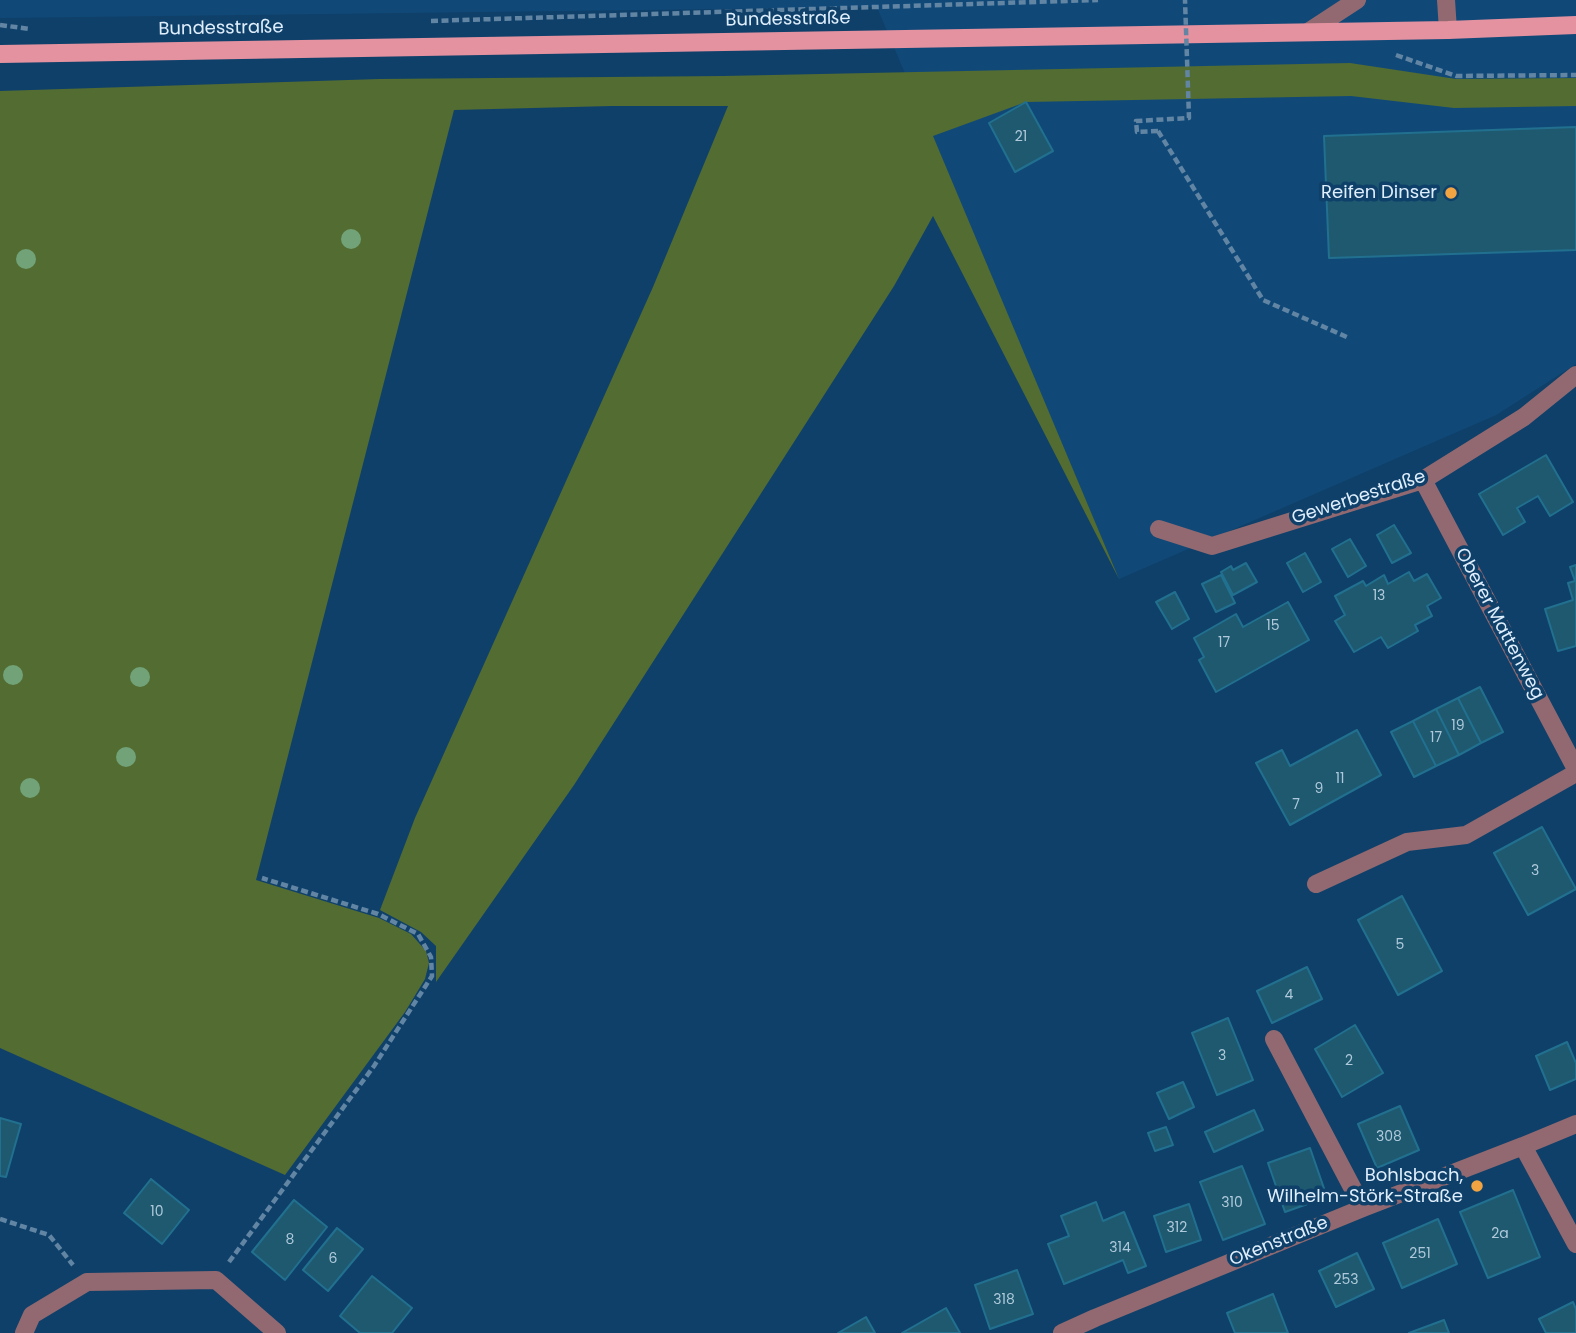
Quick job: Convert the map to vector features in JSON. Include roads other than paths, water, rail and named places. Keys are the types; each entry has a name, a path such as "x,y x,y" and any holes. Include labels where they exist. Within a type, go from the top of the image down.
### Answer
{"main road":[{"name":"Bundesstraße","path":"0,54 1448,30 1576,25"}],"street":[{"path":"1308,32 1357,0"},
{"path":"1446,0 1448,30"},
{"name":"Gewerbestraße","path":"1159,529 1212,546 1423,480 1524,417 1576,375"},
{"name":"Oberer Mattenweg","path":"1316,884 1407,842 1466,835 1576,771 1423,480"},
{"path":"1274,1039 1363,1208"},
{"name":"Okenstraße","path":"1062,1333 1098,1326 1363,1208 1576,1124"},
{"path":"1523,1146 1576,1244"},
{"path":"24,1333 32,1315 87,1282 216,1280 277,1333"}],"place":[{"name":"Reifen Dinser","path":"1451,193"},
{"name":"Bohlsbach, Wilhelm-Störk-Straße","path":"1477,1186"}]}
